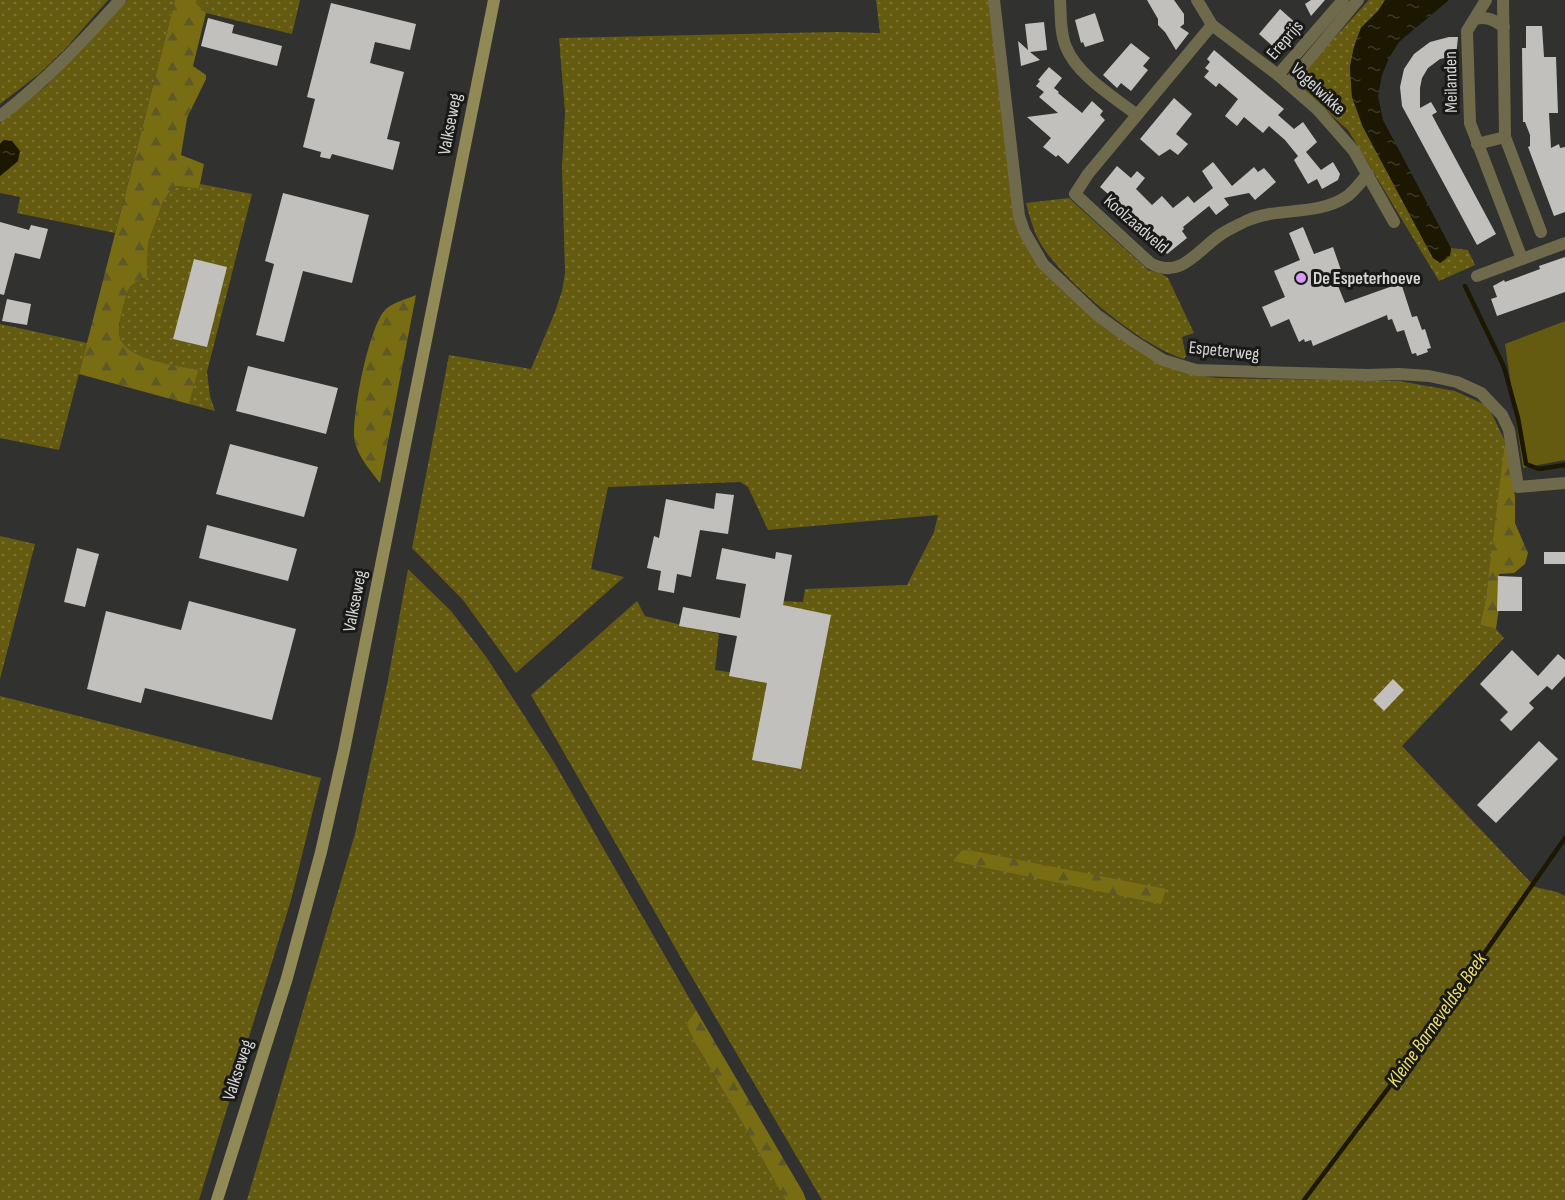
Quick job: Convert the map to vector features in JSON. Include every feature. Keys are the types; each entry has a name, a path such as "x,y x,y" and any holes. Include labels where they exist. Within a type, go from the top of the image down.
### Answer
{"main road":[{"name":"Valkseweg","path":"217,1200 287,978 321,852 344,750 494,0"}],"street":[{"path":"0,116 21,100 78,47 120,0"},
{"name":"Espeterweg","path":"994,0 1016,197 1024,231 1043,264 1097,315 1133,342 1163,360 1196,370 1357,375 1399,374 1430,376 1457,382 1481,393 1502,415 1509,430 1518,487 1565,483"},
{"path":"1060,0 1061,23 1066,48 1087,77 1137,115"},
{"name":"Vogelwikke","path":"1197,0 1212,25 1318,110 1347,143 1368,174 1394,222"},
{"name":"Ereprijs","path":"1283,80 1343,0"},
{"name":"Ereprijs","path":"1283,80 1358,0"},
{"name":"Meilanden","path":"1486,0 1467,31 1470,123 1522,259"},
{"path":"1503,0 1505,138 1541,232"},
{"path":"1475,19 1485,17 1504,27"},
{"name":"Koolzaadveld","path":"1212,25 1088,174 1075,194 1150,263 1161,269 1186,263 1221,234 1252,219 1277,212 1303,211 1328,205 1347,196 1368,174"},
{"path":"1478,144 1505,138"},
{"path":"1477,276 1565,243"}],"shaded area":[{"path":"0,0 108,0 66,48 39,74 0,104"},
{"path":"127,0 175,0 115,233 17,213 20,197 0,193 0,176 18,161 4,140 0,144 0,123 46,86"},
{"path":"197,0 300,0 292,34 206,13 196,3"},
{"path":"876,0 990,0 1014,205 1059,287 1191,374 1217,378 1399,381 1455,391 1488,406 1505,441 1496,528 1480,625 1496,629 1504,638 1402,746 1535,887 1565,896 1565,1200 822,1200 531,695 637,601 645,616 719,634 715,670 767,678 780,601 803,602 805,589 907,585 934,532 938,515 768,530 748,487 740,482 608,487 591,569 624,577 516,673 463,600 412,548 449,355 531,369 562,291 565,273 562,167 565,112 559,38 880,33"},
{"path":"1369,0 1385,0 1378,11 1361,28 1354,47 1350,67 1352,97 1363,127 1433,258 1450,256 1451,248 1468,250 1475,265 1439,281 1348,130 1303,90 1301,81 1304,71"},
{"path":"200,184 252,194 207,372 210,396 215,411 189,404 197,370 155,361 134,353 121,340 119,332 129,288 136,282 147,278 148,243 163,202 171,190 177,186 199,189"},
{"path":"1069,198 1148,270 1168,278 1194,333 1182,337 1186,356 1184,359 1147,341 1106,312 1069,278 1042,246 1034,231 1026,203"},
{"path":"1565,321 1565,460 1523,468 1505,344"},
{"path":"0,324 87,343 59,450 0,438"},
{"path":"0,536 35,544 0,679"},
{"path":"408,569 451,611 487,658 554,762 696,1010 687,1026 785,1200 247,1200 355,834 387,685"},
{"path":"0,696 321,778 291,900 199,1200 0,1200"}],"green space":[{"path":"175,0 197,0 196,3 206,13 193,66 206,75 206,79 187,118 181,155 204,164 199,189 177,186 171,190 163,202 148,243 147,278 129,288 119,332 126,347 134,353 155,361 198,370 189,404 79,374"},
{"path":"416,295 380,483 362,459 355,443 355,415 362,373 373,333 386,309"},
{"path":"1505,441 1510,457 1515,497 1515,523 1528,553 1525,564 1514,573 1499,574 1499,608 1496,629 1480,625 1486,598"},
{"path":"963,849 1166,889 1161,904 953,861"},
{"path":"696,1010 806,1200 785,1200 687,1026"}],"water":[{"path":"1385,0 1449,0 1399,42 1382,75 1378,96 1383,120 1451,248 1450,256 1440,263 1433,258 1363,127 1352,97 1350,67 1354,47 1361,28 1378,11"},
{"path":"4,140 12,141 20,151 18,161 0,176 0,144"}],"building":[{"path":"1147,0 1174,0 1184,14 1184,24 1180,27 1189,33 1176,50 1158,25 1158,19"},
{"path":"1311,0 1325,0 1311,16 1305,4"},
{"path":"331,3 416,24 410,50 375,42 370,63 404,72 387,139 400,142 393,170 332,154 330,159 320,157 321,152 303,147 315,99 307,97"},
{"path":"1280,9 1298,25 1277,50 1259,34"},
{"path":"1095,13 1104,41 1085,47 1083,42 1081,43 1075,20"},
{"path":"208,18 234,25 232,33 282,46 277,66 201,46"},
{"path":"1044,22 1047,50 1030,52 1040,60 1021,66 1018,41 1028,50 1025,24"},
{"path":"1526,26 1542,26 1544,57 1556,57 1558,113 1549,113 1551,148 1559,144 1560,148 1565,147 1565,212 1554,216 1528,147 1530,146 1530,135 1523,122 1522,48 1526,48"},
{"path":"1458,37 1456,56 1440,59 1428,68 1422,78 1420,88 1420,108 1431,102 1437,112 1432,115 1496,234 1477,245 1402,106 1400,87 1404,69 1414,54 1430,42"},
{"path":"1131,43 1150,58 1143,66 1148,70 1131,91 1121,83 1117,88 1103,75"},
{"path":"1214,50 1284,109 1278,115 1294,129 1303,122 1317,142 1306,152 1321,170 1333,162 1340,174 1338,180 1322,189 1317,179 1308,184 1294,160 1298,156 1269,126 1263,133 1244,117 1237,126 1225,116 1238,99 1219,83 1216,87 1204,77 1209,71 1205,68 1210,62 1207,59"},
{"path":"1049,67 1062,78 1054,88 1058,93 1082,113 1092,101 1103,111 1100,115 1105,120 1068,164 1058,155 1056,157 1043,147 1051,138 1027,117 1058,113 1039,97 1044,92 1036,86"},
{"path":"1174,98 1192,114 1176,134 1188,144 1178,155 1170,149 1159,156 1140,139"},
{"path":"1213,162 1232,186 1254,167 1258,172 1264,168 1276,182 1255,200 1249,193 1224,198 1229,205 1216,215 1209,206 1183,227 1182,231 1187,238 1167,254 1142,223 1100,187 1117,166 1131,178 1137,171 1145,178 1136,189 1152,205 1162,196 1173,208 1188,196 1194,203 1213,188 1202,171"},
{"path":"283,193 369,215 352,283 303,271 284,342 256,335 274,264 265,261"},
{"path":"0,222 29,230 31,225 48,229 40,259 15,253 4,295 0,294"},
{"path":"1303,227 1314,254 1333,247 1342,273 1334,276 1345,303 1401,283 1412,317 1417,316 1422,330 1425,329 1431,348 1427,349 1428,352 1417,356 1416,353 1412,354 1404,330 1397,332 1392,319 1388,320 1387,315 1313,346 1311,340 1305,342 1304,339 1299,342 1289,319 1271,327 1262,307 1285,297 1274,271 1300,260 1289,233"},
{"path":"1565,257 1565,292 1497,316 1491,299 1497,297 1493,286"},
{"path":"194,259 227,267 207,347 173,339"},
{"path":"7,299 31,304 27,325 2,321"},
{"path":"248,366 338,388 326,434 236,411"},
{"path":"230,444 318,467 304,517 216,494"},
{"path":"716,493 734,495 728,534 700,530 691,577 677,574 674,593 658,590 661,571 647,568 654,536 659,538 666,499 714,509"},
{"path":"207,525 297,549 288,581 199,558"},
{"path":"77,548 99,554 85,607 64,602"},
{"path":"722,548 775,559 776,552 792,555 783,605 831,615 801,769 752,760 767,683 729,676 737,636 679,626 683,607 740,618 746,584 716,579"},
{"path":"1544,552 1565,552 1565,564 1544,564"},
{"path":"1498,576 1522,577 1522,611 1497,611"},
{"path":"189,601 296,629 272,720 145,688 141,703 87,689 106,611 181,630"},
{"path":"1512,650 1538,676 1558,654 1565,660 1565,676 1552,690 1547,686 1529,703 1534,708 1511,731 1500,720 1508,712 1480,684"},
{"path":"1393,679 1404,690 1384,711 1373,700"},
{"path":"1539,741 1558,759 1496,823 1477,805"}],"waterway":[{"path":"1465,286 1504,367 1518,418 1526,464 1539,469 1565,465"},
{"name":"Kleine Barneveldse Beek","path":"1304,1200 1411,1058 1565,838"}],"place":[{"name":"De Espeterhoeve","path":"1301,278"}]}
